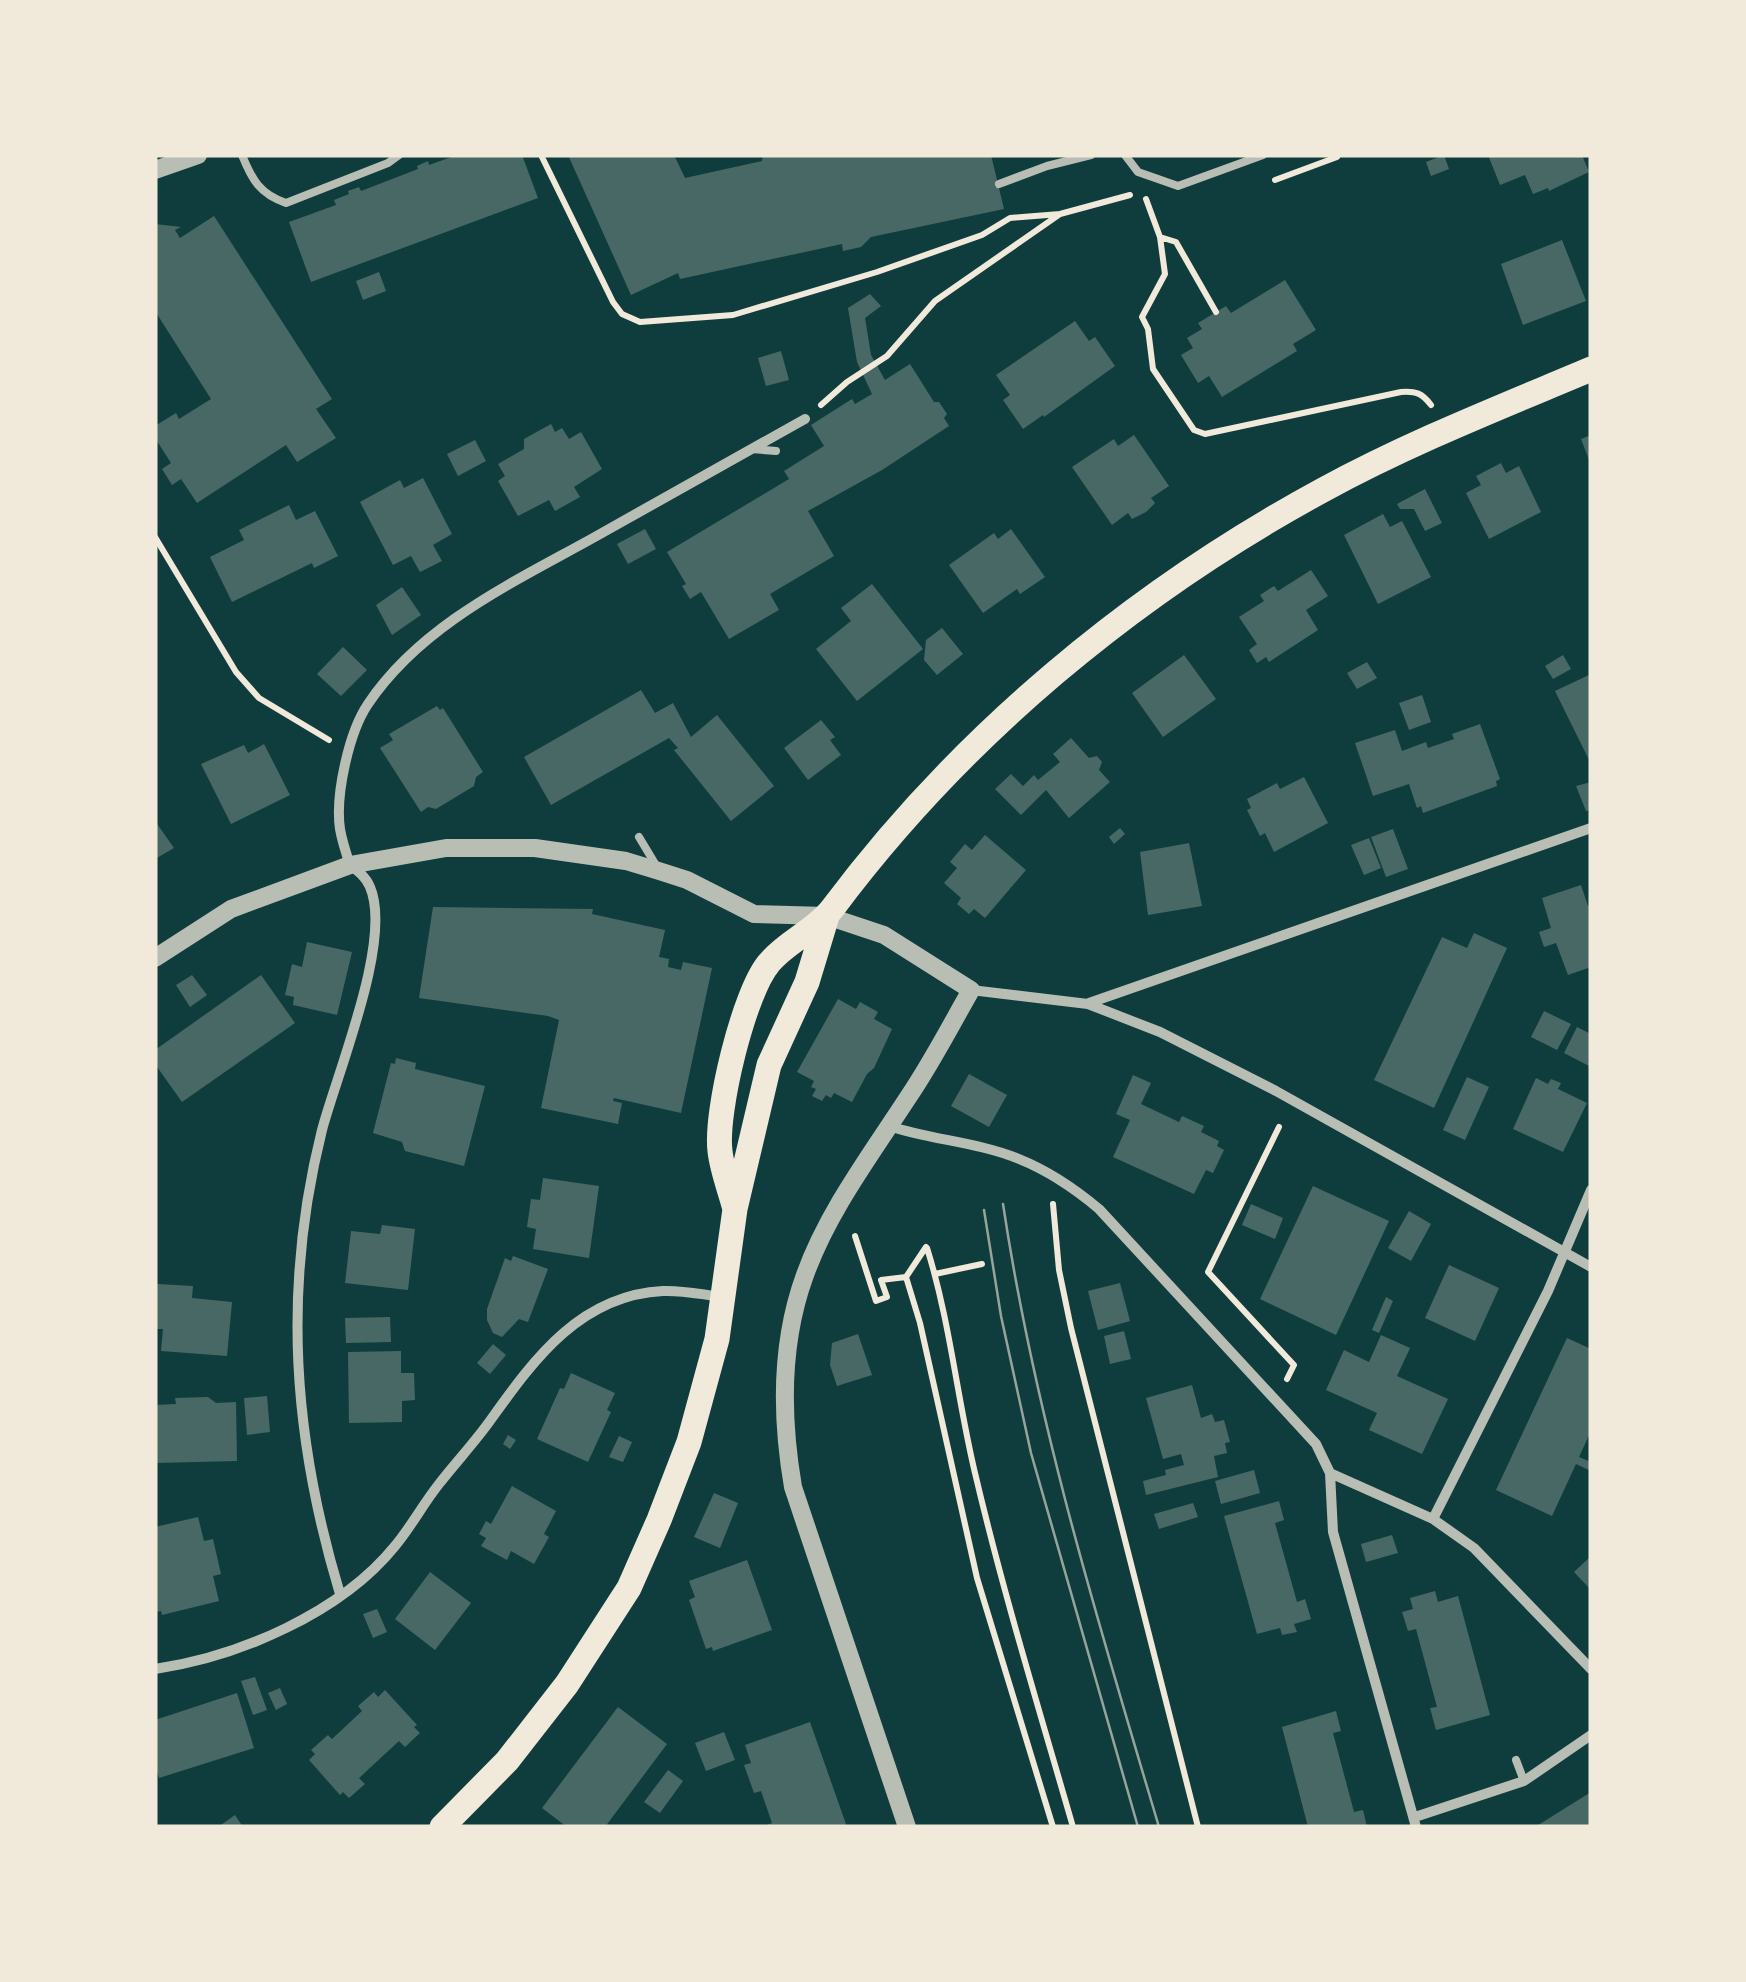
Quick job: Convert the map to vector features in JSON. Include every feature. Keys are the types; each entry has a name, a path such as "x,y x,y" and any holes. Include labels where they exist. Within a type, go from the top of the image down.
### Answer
{"main road":[{"path":"735,1209 720,1149 722,1100 743,1020 768,964 826,916 876,850 932,787 993,728 1106,632 1175,582 1321,491 1505,404 1591,369"},
{"path":"442,1827 507,1761 567,1684 629,1588 689,1442 725,1297 735,1209 770,1065 807,982 826,916"}],"street":[{"path":"155,170 198,155"},
{"path":"340,1594 308,1473 296,1304 306,1211 322,1132 365,985 376,912 370,887 362,874 350,866 340,830 339,808 350,751 366,707 391,676 439,630 494,594 805,419"},
{"path":"1088,1004 1591,828"},
{"path":"155,958 231,910 376,858 493,846 569,852 659,871 687,880 754,914 826,916 884,935 971,990 1088,1004 1160,1032 1276,1091 1591,1268"},
{"path":"908,1827 793,1487 786,1443 787,1344 804,1275 832,1218 971,990"},
{"path":"889,1126 1018,1158 1060,1179 1098,1209 1316,1444 1330,1473 1333,1532 1416,1822 1524,1781 1591,1735"},
{"path":"1433,1520 1566,1252 1591,1190"},
{"path":"155,1670 200,1662 279,1633 340,1594 394,1548 537,1356 577,1320 620,1300 661,1291 725,1297"},
{"path":"1330,1473 1433,1520 1474,1548 1591,1669"}],"lane":[{"path":"242,155 254,182 267,196 286,202 388,164 398,155"},
{"path":"998,184 1091,155"},
{"path":"1126,155 1138,172 1178,186 1263,155"},
{"path":"751,449 776,451"},
{"path":"639,837 659,871"},
{"path":"1516,1760 1524,1781"}],"path":[{"path":"541,155 613,302 622,314 640,322 733,315 877,272 982,235 1010,218 1060,214 935,301 887,356 847,382 805,419"},
{"path":"1143,192 1160,237 1165,274 1142,317 1148,329 1153,369 1194,430 1206,434 1401,392 1424,395 1432,406"},
{"path":"1160,237 1176,242 1216,312"},
{"path":"155,537 236,672 259,698 350,751"},
{"path":"1275,1400 1294,1365 1208,1272 1279,1126"},
{"path":"1060,1179 1052,1210 1072,1328 1198,1827"},
{"path":"855,1235 876,1301 886,1296 881,1280 906,1277 926,1247 1001,1581 1073,1827"},
{"path":"935,1274 982,1264"},
{"path":"906,1277 920,1322 977,1578 1053,1827"}],"building":[{"path":"457,155 522,155 538,198 311,282 289,222 336,205 334,200 349,194 348,191 359,187 361,191 418,169 428,161 429,165"},
{"path":"568,155 674,155 685,178 762,161 763,155 991,155 1004,209 871,237 861,247 843,251 842,244 680,279 678,273 631,295"},
{"path":"1444,155 1449,169 1431,176 1426,162"},
{"path":"1488,155 1582,155 1589,172 1549,191 1548,188 1533,194 1525,175 1500,185"},
{"path":"214,216 332,399 316,409 336,438 297,462 286,445 197,503 181,479 172,485 162,469 171,463 155,438 155,426 176,413 179,419 211,399 155,311 155,224 181,227 175,230 180,238"},
{"path":"1562,240 1586,301 1523,325 1501,264"},
{"path":"379,272 386,291 363,300 356,281"},
{"path":"1285,280 1316,330 1293,344 1297,351 1222,397 1209,376 1198,383 1181,355 1193,348 1187,338 1202,329 1198,323 1226,306 1231,313"},
{"path":"870,294 881,306 865,318 871,355 885,380 910,364 934,402 939,402 947,414 944,418 949,426 882,470 808,511 834,556 770,594 779,610 729,639 701,592 690,599 682,586 686,584 667,552 789,479 784,471 824,446 811,425 852,399 855,404 872,394 857,362 848,308"},
{"path":"1075,321 1089,341 1095,337 1115,366 1023,429 1003,400 1010,395 996,375"},
{"path":"781,351 789,380 766,386 758,358"},
{"path":"551,424 555,432 562,428 569,439 581,432 602,469 574,487 580,497 555,511 549,500 518,516 498,481 505,476 498,464 524,449 524,439"},
{"path":"1134,435 1169,486 1151,498 1155,503 1146,512 1132,519 1128,513 1112,525 1072,467 1114,439 1118,446"},
{"path":"1591,435 1591,465 1581,439"},
{"path":"475,440 486,461 458,476 447,454"},
{"path":"1501,463 1506,473 1519,466 1541,512 1489,539 1466,493 1481,485 1476,476"},
{"path":"423,478 452,534 433,545 442,561 420,572 411,556 393,565 360,502 400,480 404,488"},
{"path":"1425,489 1442,523 1425,531 1414,509 1400,509 1397,504"},
{"path":"289,505 296,520 315,511 338,556 314,568 312,563 232,602 210,557 244,540 239,530"},
{"path":"1383,514 1390,527 1402,521 1431,577 1378,604 1344,535"},
{"path":"645,529 656,549 628,564 617,544"},
{"path":"1011,529 1045,577 1020,594 1017,589 983,613 949,565 994,533 998,539"},
{"path":"1311,570 1328,596 1306,610 1318,630 1269,662 1266,657 1257,663 1249,650 1257,644 1239,617 1264,601 1260,595 1274,586 1278,591"},
{"path":"872,584 923,649 857,701 816,649 851,621 841,608"},
{"path":"402,587 421,615 392,635 376,605"},
{"path":"942,628 963,654 937,675 924,660 926,640"},
{"path":"343,647 367,670 341,696 317,674"},
{"path":"1184,655 1216,699 1163,737 1132,693"},
{"path":"1563,655 1571,669 1553,679 1545,666"},
{"path":"1367,662 1377,678 1357,689 1347,673"},
{"path":"1591,674 1591,764 1555,691"},
{"path":"641,690 655,713 673,703 691,737 717,715 774,786 731,821 674,750 678,748 669,738 551,805 524,757"},
{"path":"1422,695 1431,722 1409,730 1399,703"},
{"path":"437,706 443,708 483,772 476,777 474,786 436,809 428,807 421,812 380,748 393,740 389,734"},
{"path":"821,720 835,737 830,740 841,755 808,780 784,748"},
{"path":"1480,724 1500,779 1497,786 1423,813 1421,806 1417,808 1409,784 1373,796 1355,743 1395,730 1402,751 1426,742 1428,748"},
{"path":"1071,738 1089,758 1097,756 1102,762 1099,770 1110,782 1069,818 1046,790 1021,815 995,789 1011,774 1023,786 1034,775 1038,780 1060,762 1053,754"},
{"path":"264,744 290,795 231,824 201,764 244,745 248,753"},
{"path":"1304,777 1328,823 1274,852 1265,833 1260,836 1247,810 1251,808 1247,799 1277,783 1280,789"},
{"path":"1591,782 1591,810 1586,811 1576,786"},
{"path":"155,821 174,848 155,859"},
{"path":"1120,828 1125,834 1114,844 1109,837"},
{"path":"1393,829 1408,869 1386,877 1371,837"},
{"path":"985,835 1026,870 985,918 974,909 969,914 957,904 961,898 944,883 957,868 950,862 965,844 972,850"},
{"path":"1369,838 1381,868 1364,875 1351,845"},
{"path":"1189,843 1202,906 1148,915 1140,852"},
{"path":"1581,885 1588,906 1591,905 1591,967 1568,975 1556,943 1544,947 1539,932 1551,928 1542,898"},
{"path":"433,907 593,909 592,914 665,930 659,957 669,959 668,967 681,970 683,962 712,968 681,1113 614,1098 613,1101 622,1103 618,1124 541,1108 559,1020 419,998"},
{"path":"1474,933 1507,948 1434,1108 1374,1080 1442,937 1467,948"},
{"path":"307,942 352,952 337,1015 293,1005 294,997 285,995 292,964 302,967"},
{"path":"192,975 207,995 190,1007 176,985"},
{"path":"261,975 295,1023 182,1102 155,1064 155,1050"},
{"path":"838,999 856,1009 860,1002 878,1012 874,1019 892,1029 852,1102 834,1093 822,1101 812,1096 816,1089 811,1087 814,1081 797,1072"},
{"path":"1544,1011 1571,1024 1557,1050 1531,1037"},
{"path":"1577,1027 1591,1034 1591,1067 1564,1053"},
{"path":"396,1058 416,1063 415,1069 485,1086 464,1166 405,1151 402,1142 373,1133 391,1063 395,1064"},
{"path":"969,1074 1007,1095 989,1127 951,1106"},
{"path":"1133,1075 1151,1083 1141,1104 1179,1122 1182,1116 1204,1126 1201,1132 1219,1141 1217,1146 1224,1150 1213,1173 1206,1170 1194,1194 1113,1157 1130,1120 1116,1114"},
{"path":"1467,1077 1489,1087 1465,1140 1443,1130"},
{"path":"1536,1078 1548,1084 1551,1079 1561,1083 1558,1089 1587,1103 1563,1152 1513,1129"},
{"path":"543,1178 599,1186 589,1258 533,1249 536,1229 527,1227 531,1199 540,1200"},
{"path":"1313,1186 1389,1221 1336,1335 1260,1299"},
{"path":"1251,1204 1283,1218 1275,1239 1242,1225"},
{"path":"1409,1211 1431,1224 1411,1261 1388,1248"},
{"path":"382,1225 415,1229 408,1290 345,1283 351,1231 380,1234"},
{"path":"513,1256 548,1269 528,1322 519,1319 502,1337 493,1333 487,1309 505,1258 511,1261"},
{"path":"1449,1265 1499,1288 1475,1341 1425,1318"},
{"path":"1120,1283 1130,1321 1098,1330 1088,1291"},
{"path":"157,1284 193,1286 192,1298 232,1302 227,1356 161,1351 163,1329 155,1329"},
{"path":"1386,1297 1393,1301 1379,1333 1372,1330"},
{"path":"390,1317 391,1342 346,1343 345,1318"},
{"path":"1124,1331 1131,1359 1110,1364 1104,1336"},
{"path":"858,1334 872,1375 837,1386 830,1365 832,1343"},
{"path":"1381,1335 1410,1348 1397,1376 1448,1399 1422,1454 1369,1430 1377,1413 1326,1390 1344,1350 1369,1362"},
{"path":"1567,1338 1591,1349 1591,1431 1579,1457 1591,1462 1591,1471 1576,1464 1552,1516 1496,1490"},
{"path":"493,1344 506,1355 490,1374 477,1363"},
{"path":"401,1351 401,1373 414,1373 415,1400 402,1401 402,1422 349,1423 348,1352"},
{"path":"571,1373 615,1393 607,1410 611,1412 588,1462 537,1439"},
{"path":"1192,1385 1201,1418 1212,1414 1215,1422 1224,1420 1230,1442 1225,1443 1227,1453 1214,1456 1218,1477 1146,1495 1143,1481 1184,1465 1181,1454 1163,1459 1146,1398"},
{"path":"267,1396 270,1432 247,1435 244,1398"},
{"path":"208,1397 216,1403 236,1402 237,1461 155,1463 155,1405 176,1404 175,1398"},
{"path":"508,1435 516,1440 510,1449 503,1444"},
{"path":"619,1436 632,1442 623,1462 609,1457"},
{"path":"1254,1470 1260,1493 1221,1504 1215,1481"},
{"path":"512,1486 556,1511 544,1534 549,1537 534,1564 511,1551 507,1560 481,1546 486,1538 479,1534 486,1521 491,1524"},
{"path":"714,1493 738,1503 720,1548 694,1537"},
{"path":"1279,1501 1284,1520 1275,1523 1297,1602 1305,1599 1311,1619 1294,1624 1297,1632 1282,1635 1280,1628 1257,1634 1224,1516"},
{"path":"1193,1503 1198,1517 1159,1529 1154,1514"},
{"path":"198,1517 204,1541 213,1539 221,1574 213,1576 219,1601 162,1615 161,1611 155,1612 155,1527"},
{"path":"1392,1535 1398,1553 1366,1562 1361,1544"},
{"path":"1591,1556 1591,1590 1574,1572"},
{"path":"747,1560 772,1630 713,1651 712,1647 706,1649 689,1600 695,1597 689,1581"},
{"path":"430,1572 471,1603 435,1650 395,1619"},
{"path":"1435,1591 1438,1602 1458,1596 1490,1715 1436,1730 1430,1708 1437,1707 1416,1629 1408,1631 1402,1612 1413,1609 1410,1598"},
{"path":"377,1609 387,1632 373,1638 363,1614"},
{"path":"255,1677 267,1710 253,1715 241,1681"},
{"path":"280,1688 287,1704 276,1710 268,1693"},
{"path":"385,1690 420,1733 405,1747 399,1741 359,1778 365,1784 349,1798 343,1792 340,1795 309,1760 315,1754 311,1750 328,1735 332,1739 362,1711 358,1706 374,1692 378,1697"},
{"path":"237,1693 254,1748 159,1778 155,1765 155,1720"},
{"path":"618,1707 667,1744 605,1827 567,1827 542,1808"},
{"path":"1336,1711 1341,1731 1333,1733 1354,1812 1363,1810 1367,1827 1308,1827 1282,1727"},
{"path":"810,1722 847,1827 762,1827 772,1823 761,1791 754,1793 744,1765 751,1763 745,1745"},
{"path":"724,1732 735,1760 706,1771 695,1743"},
{"path":"668,1770 683,1781 660,1813 644,1802"},
{"path":"1591,1792 1591,1827 1535,1827"},
{"path":"235,1815 243,1827 218,1827"}],"tram line":[{"path":"1003,1204 1050,1441 1159,1827"},
{"path":"984,1210 1001,1316 1031,1453 1138,1827"}]}
